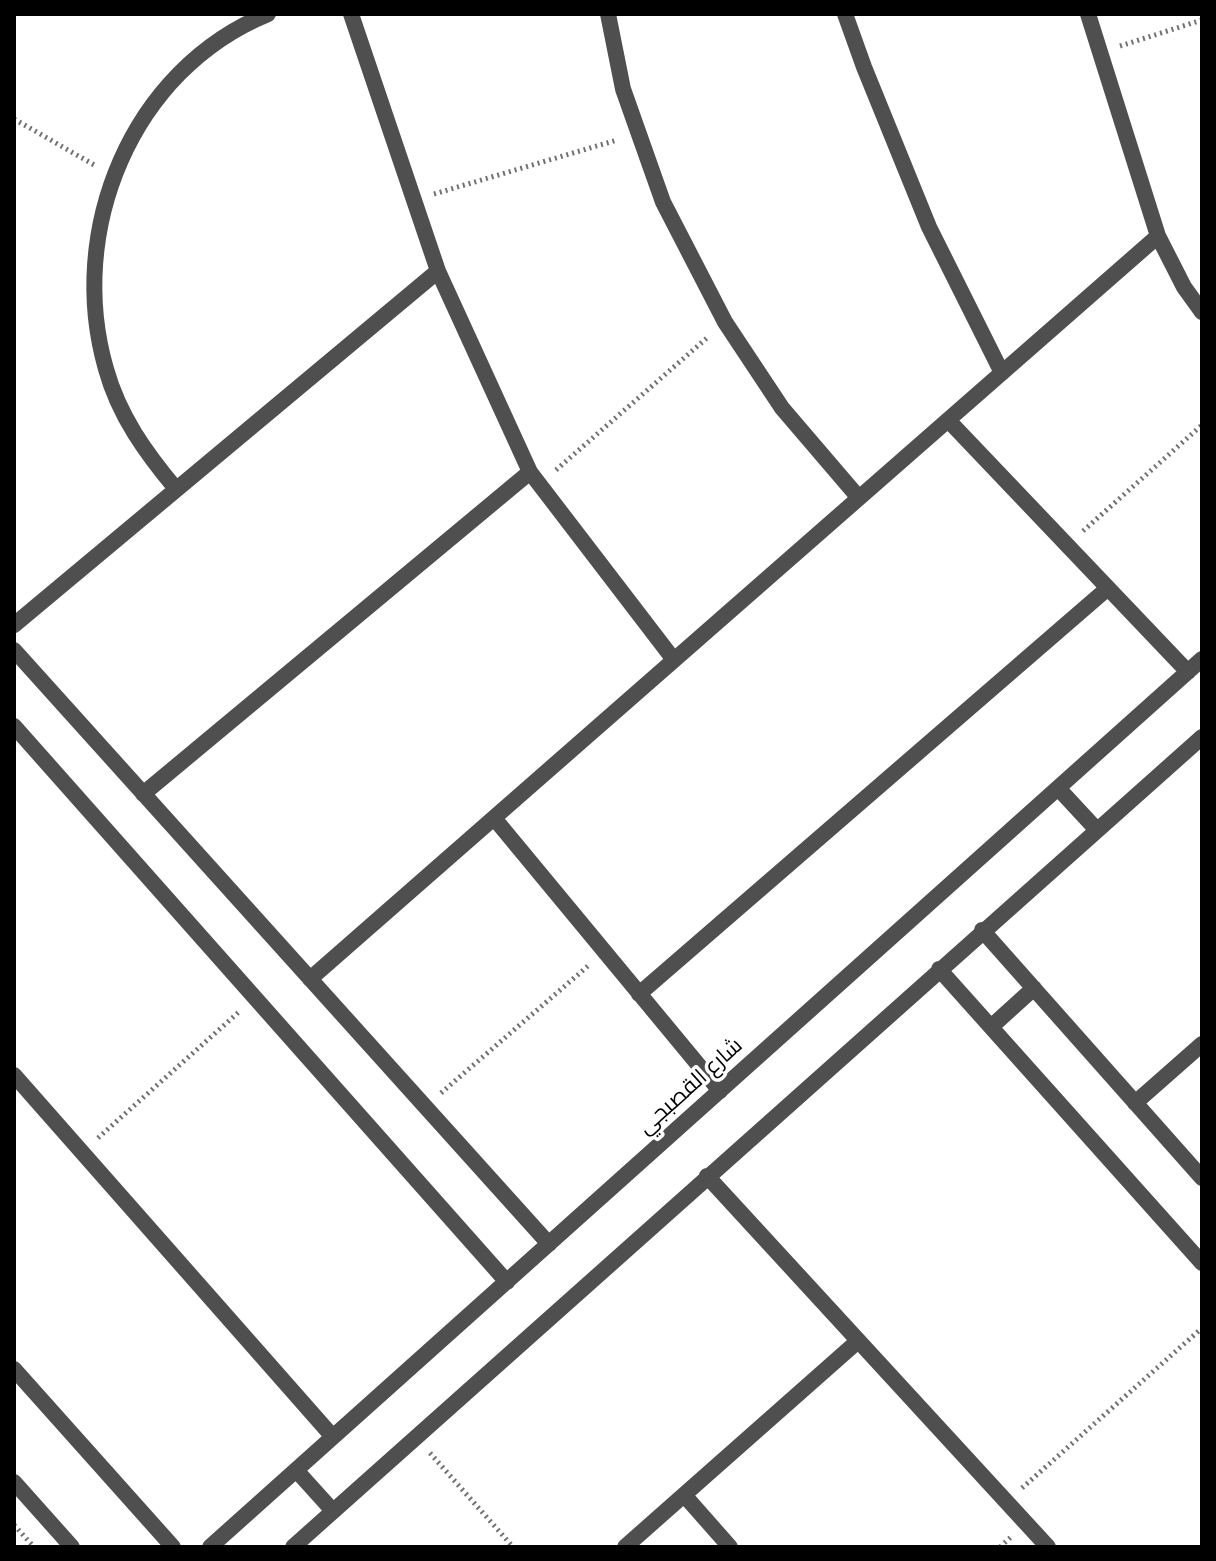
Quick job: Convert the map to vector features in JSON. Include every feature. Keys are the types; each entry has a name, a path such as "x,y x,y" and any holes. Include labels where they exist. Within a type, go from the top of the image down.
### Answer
{"street":[{"path":"176,489 146,454 123,414 106,371 96,326 93,280 97,234 126,147 151,108 181,73 216,43 268,14"},
{"path":"351,14 438,271 535,478 674,660"},
{"path":"608,14 623,89 663,202 725,322 782,408 859,498"},
{"path":"845,14 929,227 1002,373"},
{"path":"1088,14 1158,236 1184,287 1202,312"},
{"path":"310,979 1158,236"},
{"path":"14,625 438,271"},
{"path":"948,420 1188,672"},
{"path":"143,794 535,478"},
{"path":"639,994 1108,588"},
{"path":"14,650 549,1244"},
{"name":"شارع القصبجي","path":"210,1547 1202,659"},
{"path":"14,726 507,1282"},
{"path":"293,1547 1202,737"},
{"path":"1058,788 1096,829"},
{"path":"494,818 720,1091"},
{"path":"982,930 1202,1178"},
{"path":"939,969 1202,1263"},
{"path":"991,1027 1034,988"},
{"path":"1135,1103 1202,1044"},
{"path":"14,1075 333,1437"},
{"path":"707,1176 1048,1547"},
{"path":"625,1547 858,1341"},
{"path":"14,1369 173,1547"},
{"path":"296,1470 333,1511"},
{"path":"14,1482 72,1547"},
{"path":"685,1496 730,1547"}],"path":[{"path":"1100,52 1202,20"},
{"path":"14,119 114,176"},
{"path":"414,199 639,133"},
{"path":"535,478 725,322"},
{"path":"1067,545 1202,425"},
{"path":"425,1107 604,952"},
{"path":"82,1152 255,997"},
{"path":"1007,1502 1202,1328"},
{"path":"416,1437 513,1547"},
{"path":"14,1525 34,1547"}]}
